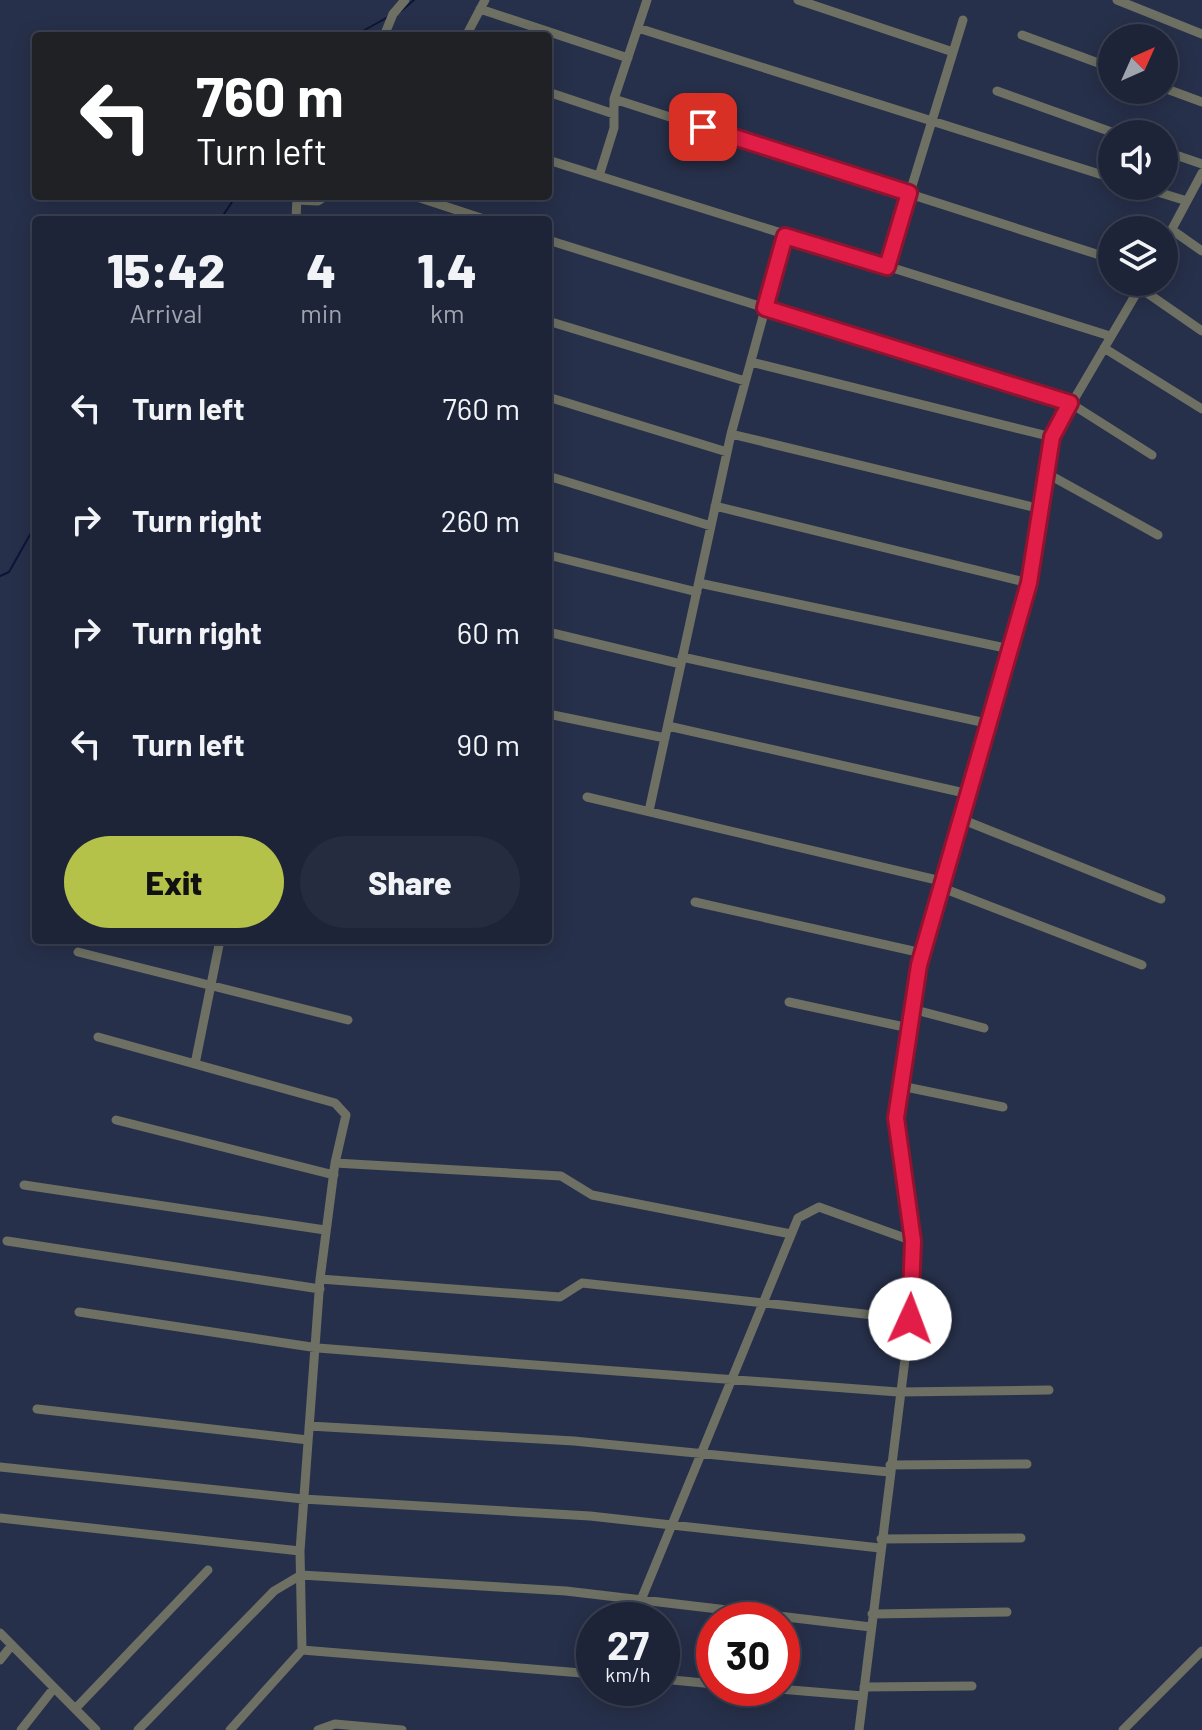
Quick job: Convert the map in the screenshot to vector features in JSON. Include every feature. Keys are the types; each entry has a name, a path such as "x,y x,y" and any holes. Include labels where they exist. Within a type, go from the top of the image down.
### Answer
{"street":[{"path":"386,32 393,14 405,0"},
{"path":"599,176 614,128 614,99 646,0"},
{"path":"798,0 953,52"},
{"path":"1117,0 1202,34"},
{"path":"468,32 482,4 628,58"},
{"path":"887,267 963,20"},
{"path":"638,28 1098,173"},
{"path":"1022,35 1098,63"},
{"path":"997,91 1098,127"},
{"path":"552,93 614,114"},
{"path":"1178,93 1202,102"},
{"path":"614,99 1098,254"},
{"path":"1178,156 1202,164"},
{"path":"552,161 1110,336"},
{"path":"1178,218 1202,173"},
{"path":"1178,198 1187,201"},
{"path":"426,200 475,216"},
{"path":"1178,234 1202,251"},
{"path":"649,811 731,434 785,236"},
{"path":"552,241 1070,403 1152,455"},
{"path":"859,1730 898,1392 910,1319 913,1241 896,1118 922,953 969,794 986,723 1029,583 1052,437 1135,296"},
{"path":"1156,296 1202,331"},
{"path":"552,322 745,381"},
{"path":"1104,348 1202,409"},
{"path":"751,362 1052,437"},
{"path":"552,398 727,452"},
{"path":"731,434 1041,509"},
{"path":"1046,473 1158,535"},
{"path":"552,477 711,526"},
{"path":"715,506 1029,583"},
{"path":"552,556 1010,649"},
{"path":"552,633 986,723"},
{"path":"552,715 665,738"},
{"path":"668,726 969,794"},
{"path":"587,797 940,884 1142,965"},
{"path":"961,819 1161,899"},
{"path":"695,902 922,953"},
{"path":"195,1064 219,944"},
{"path":"78,952 348,1020"},
{"path":"789,1002 909,1028"},
{"path":"912,1009 984,1028"},
{"path":"98,1037 342,1108 346,1115 335,1163 320,1284 318,1348 300,1551 302,1650 230,1730"},
{"path":"901,1086 1003,1107"},
{"path":"116,1120 334,1175"},
{"path":"335,1163 561,1176 592,1195 791,1234"},
{"path":"24,1185 325,1230"},
{"path":"641,1600 798,1218 819,1207 913,1241"},
{"path":"7,1241 320,1284 560,1297 582,1283 910,1319"},
{"path":"79,1312 318,1348 732,1377 898,1392 1049,1390"},
{"path":"37,1409 308,1440"},
{"path":"309,1426 574,1441 889,1469 1027,1464"},
{"path":"0,1467 303,1499 590,1516 880,1544 1021,1538"},
{"path":"0,1518 300,1551"},
{"path":"75,1709 208,1570"},
{"path":"138,1730 274,1591 301,1575 566,1591 871,1627"},
{"path":"872,1614 1007,1612"},
{"path":"0,1633 96,1730"},
{"path":"0,1660 12,1645"},
{"path":"302,1650 576,1673"},
{"path":"1123,1730 1202,1651"},
{"path":"800,1689 864,1691 972,1686"},
{"path":"21,1730 54,1688"},
{"path":"318,1730 335,1724 402,1730"}],"waterway":[{"path":"401,11 414,0"},
{"path":"361,32 388,17"},
{"path":"223,216 233,200"},
{"path":"0,576 9,572 32,531"}],"route":[{"path":"703,127 909,193 887,267 785,236 765,308 1070,403 1052,437 1029,583 986,723 969,794 941,881 919,965 896,1118 913,1241 910,1319"}]}
